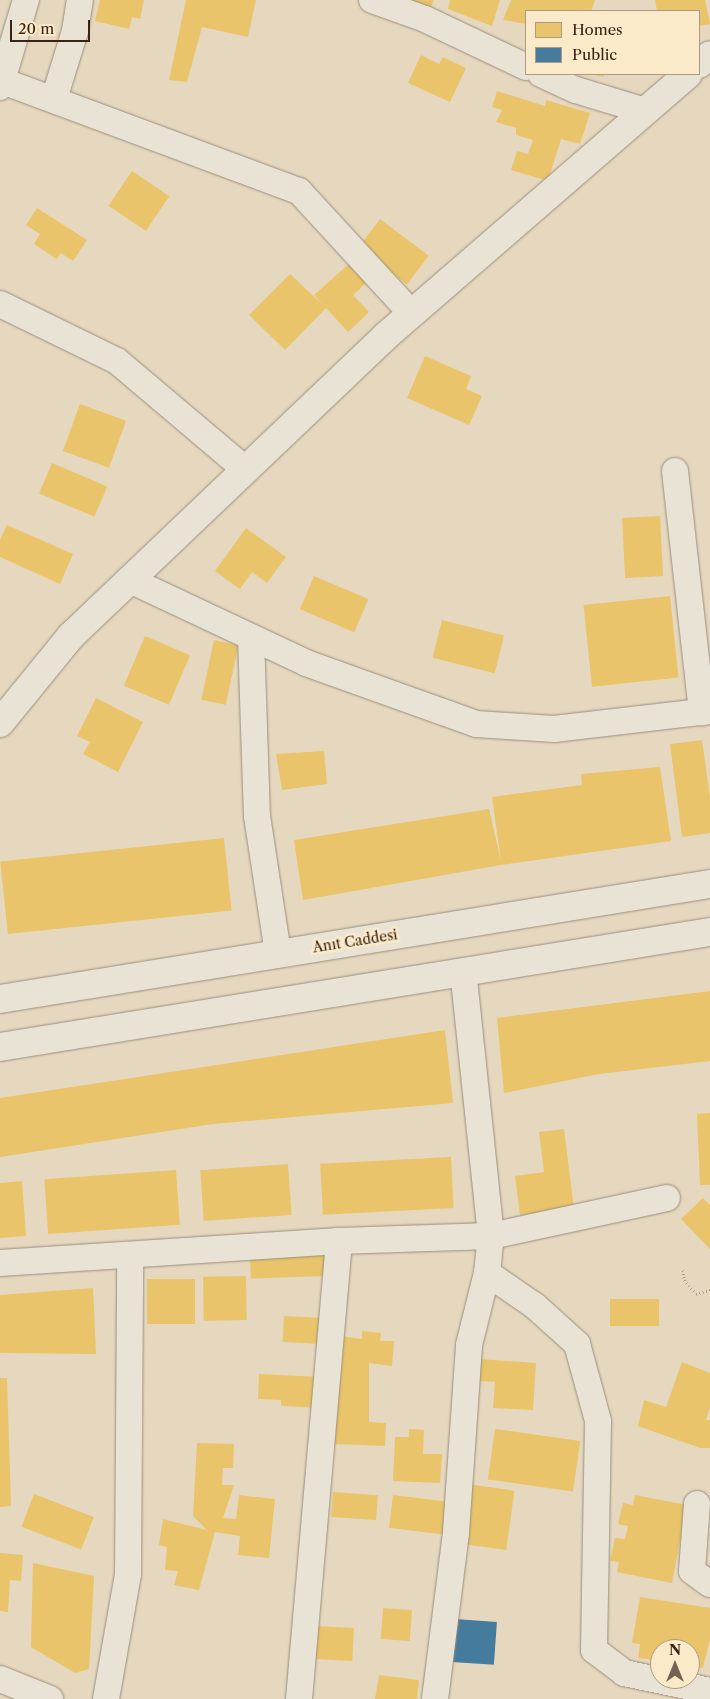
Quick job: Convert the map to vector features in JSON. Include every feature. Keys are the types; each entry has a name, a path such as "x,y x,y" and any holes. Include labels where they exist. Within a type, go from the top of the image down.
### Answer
{"main road":[{"path":"700,63 710,55"},
{"path":"0,723 71,636 246,470 412,314 687,75"},
{"name":"Anıt Caddesi","path":"0,999 710,884"},
{"path":"0,1047 710,932"}],"street":[{"path":"26,0 1,83 54,99 300,191 412,314"},
{"path":"54,99 75,31 80,0"},
{"path":"372,0 425,19 525,67"},
{"path":"543,75 576,90 646,111"},
{"path":"2,311 117,361 246,470"},
{"path":"130,580 306,663 476,724 554,729 706,712 699,595 675,470"},
{"path":"251,637 257,816 278,953"},
{"path":"435,1699 456,1532 469,1345 487,1273 491,1236 463,971"},
{"path":"0,1263 339,1241 491,1236 667,1198"},
{"path":"299,1699 339,1241"},
{"path":"106,1699 128,1574 130,1256"},
{"path":"487,1273 535,1306 577,1344 598,1420 594,1650 624,1673 710,1691"},
{"path":"697,1504 692,1571 710,1584"},
{"path":"0,1679 50,1699"}],"path":[{"path":"683,1270 684,1280 696,1294 710,1290"}],"building: Homes":[{"path":"100,0 144,0 140,19 132,17 129,29 95,21"},
{"path":"186,0 256,0 248,37 202,27 187,82 169,80"},
{"path":"404,0 434,0 430,9"},
{"path":"450,0 500,0 492,26 448,9"},
{"path":"511,0 595,0 591,10 525,10 525,24 503,20"},
{"path":"655,0 705,0 710,24 700,26 700,10 657,10"},
{"path":"421,55 439,64 443,57 466,68 450,102 408,83"},
{"path":"497,91 545,106 546,100 590,113 580,144 561,139 548,181 511,170 517,151 528,154 533,140 516,135 516,128 496,122 502,110 492,107"},
{"path":"132,171 169,196 146,231 109,206"},
{"path":"37,208 87,240 73,261 61,253 57,259 34,244 40,234 26,225"},
{"path":"380,219 429,256 407,284 358,248"},
{"path":"350,263 367,282 353,295 369,312 348,332 326,308 285,350 249,315 290,274 323,305 314,295"},
{"path":"425,356 471,376 466,389 482,396 469,425 407,398"},
{"path":"80,404 126,421 109,468 63,451"},
{"path":"52,463 107,486 94,517 39,493"},
{"path":"660,516 663,576 625,578 622,518"},
{"path":"7,525 73,554 60,584 0,557 0,540"},
{"path":"246,528 286,557 267,583 252,572 240,589 215,571"},
{"path":"314,576 368,599 354,632 300,609"},
{"path":"670,596 679,678 592,687 583,605"},
{"path":"442,620 504,635 495,673 433,658"},
{"path":"145,636 190,655 169,705 124,686"},
{"path":"214,640 238,645 226,705 201,700"},
{"path":"96,698 143,722 118,772 83,754 90,742 77,736"},
{"path":"702,740 710,797 710,833 682,837 670,744"},
{"path":"324,751 327,784 282,790 276,754"},
{"path":"660,767 671,841 501,865 303,900 294,840 489,809 501,861 492,797 582,785 581,774"},
{"path":"224,838 232,911 8,934 0,862"},
{"path":"710,991 710,1061 599,1074 504,1093 497,1018"},
{"path":"445,1030 453,1103 213,1124 0,1157 0,1098"},
{"path":"710,1113 710,1185 700,1185 697,1114"},
{"path":"564,1129 574,1209 520,1215 515,1176 544,1172 539,1132"},
{"path":"451,1157 454,1208 323,1215 320,1164"},
{"path":"288,1164 292,1215 204,1221 200,1170"},
{"path":"176,1170 180,1225 48,1234 44,1179"},
{"path":"22,1181 26,1236 0,1238 0,1183"},
{"path":"703,1198 710,1205 710,1249 681,1219"},
{"path":"324,1252 325,1276 251,1279 250,1255"},
{"path":"246,1276 247,1320 204,1321 203,1277"},
{"path":"147,1279 195,1279 195,1324 147,1324"},
{"path":"93,1288 96,1354 0,1353 0,1295"},
{"path":"610,1299 659,1299 659,1326 610,1326"},
{"path":"284,1316 322,1318 321,1344 283,1342"},
{"path":"362,1331 381,1333 380,1341 394,1341 392,1366 369,1363 369,1422 386,1423 385,1446 335,1444 340,1336 362,1339"},
{"path":"479,1359 536,1363 533,1410 493,1408 495,1382 478,1381"},
{"path":"682,1362 710,1373 710,1407 706,1420 710,1420 710,1448 700,1448 638,1426 644,1400 666,1407"},
{"path":"259,1374 320,1377 319,1408 281,1406 281,1400 258,1399"},
{"path":"0,1378 7,1378 11,1506 0,1507"},
{"path":"409,1429 424,1430 423,1454 442,1454 440,1483 393,1481 395,1437 409,1437"},
{"path":"495,1429 580,1441 573,1491 488,1480"},
{"path":"197,1443 234,1444 233,1468 223,1468 222,1485 234,1485 223,1518 236,1519 239,1495 275,1499 269,1558 238,1555 240,1536 215,1532 199,1590 174,1585 178,1571 165,1570 167,1547 159,1545 163,1519 207,1530 193,1516"},
{"path":"467,1484 515,1491 506,1550 459,1543"},
{"path":"333,1492 378,1495 376,1520 331,1517"},
{"path":"34,1494 94,1517 81,1550 21,1527"},
{"path":"393,1495 450,1502 446,1535 389,1528"},
{"path":"635,1495 687,1505 672,1583 617,1572 619,1562 610,1561 615,1538 625,1539 628,1526 618,1524 623,1503 633,1505"},
{"path":"0,1553 23,1555 21,1581 10,1580 8,1612 0,1611"},
{"path":"33,1563 94,1576 89,1669 75,1673 31,1647"},
{"path":"640,1597 710,1608 710,1639 703,1668 700,1668 700,1639 650,1639 650,1660 638,1658 640,1644 632,1643"},
{"path":"383,1608 412,1610 410,1641 381,1639"},
{"path":"316,1626 354,1628 352,1661 314,1659"},
{"path":"379,1675 419,1680 417,1699 375,1699"}],"building: Public":[{"path":"455,1619 497,1622 494,1665 452,1662"}]}
